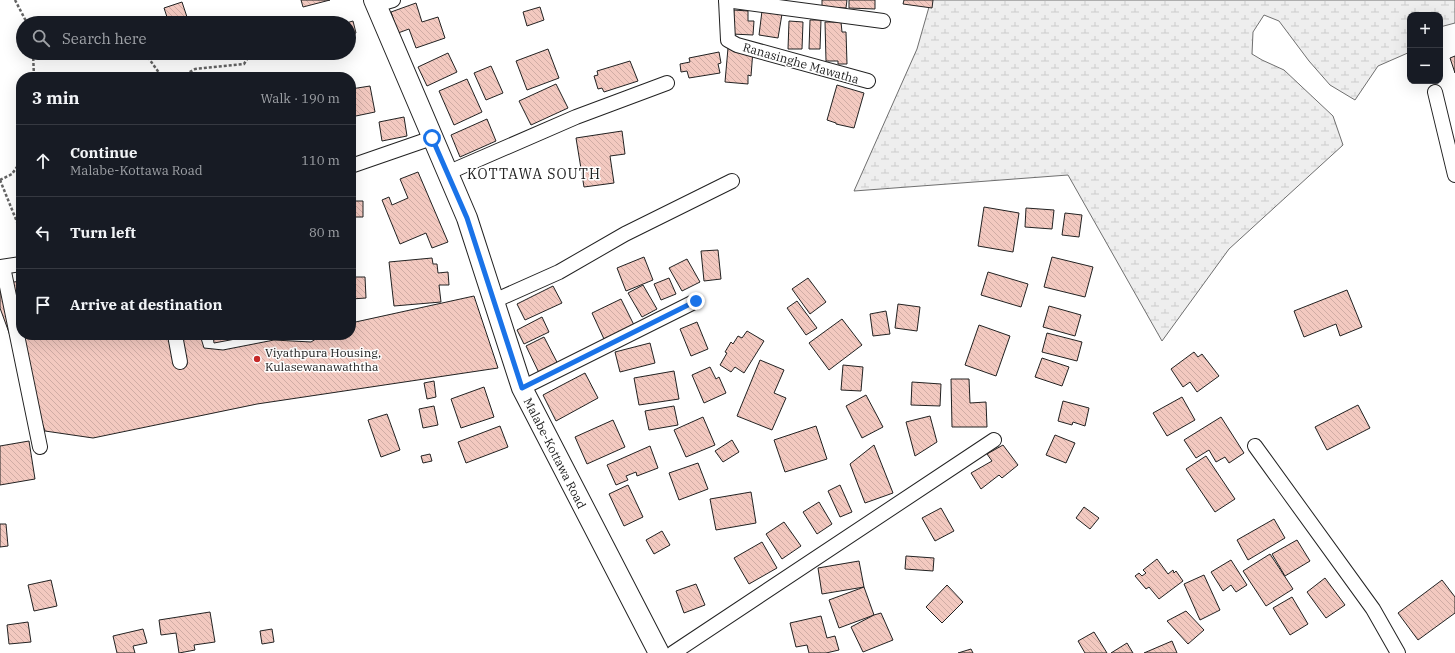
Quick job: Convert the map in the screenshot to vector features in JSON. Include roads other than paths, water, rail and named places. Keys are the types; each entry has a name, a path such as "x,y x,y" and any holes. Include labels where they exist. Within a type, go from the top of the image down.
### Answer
{"main road":[{"name":"Malabe-Kottawa Road","path":"381,2 432,138 467,218 522,388 659,653"}],"street":[{"path":"726,0 883,21"},
{"name":"Ranasinghe Mawatha","path":"726,0 728,40 737,44 868,81"},
{"path":"447,173 576,117 667,83"},
{"path":"1435,92 1455,175"},
{"path":"356,164 432,138"},
{"path":"494,301 559,272 625,234 732,181"},
{"path":"16,265 2,267 16,333"},
{"path":"522,388 696,301"},
{"path":"17,340 40,447"},
{"path":"176,340 180,362"},
{"path":"673,653 994,440"},
{"path":"1255,446 1373,609 1398,653"}],"place":[{"name":"Viyathpura Housing, Kulasewanawaththa","path":"257,359"}],"district":[{"name":"KOTTAWA SOUTH","path":"534,174"}]}
